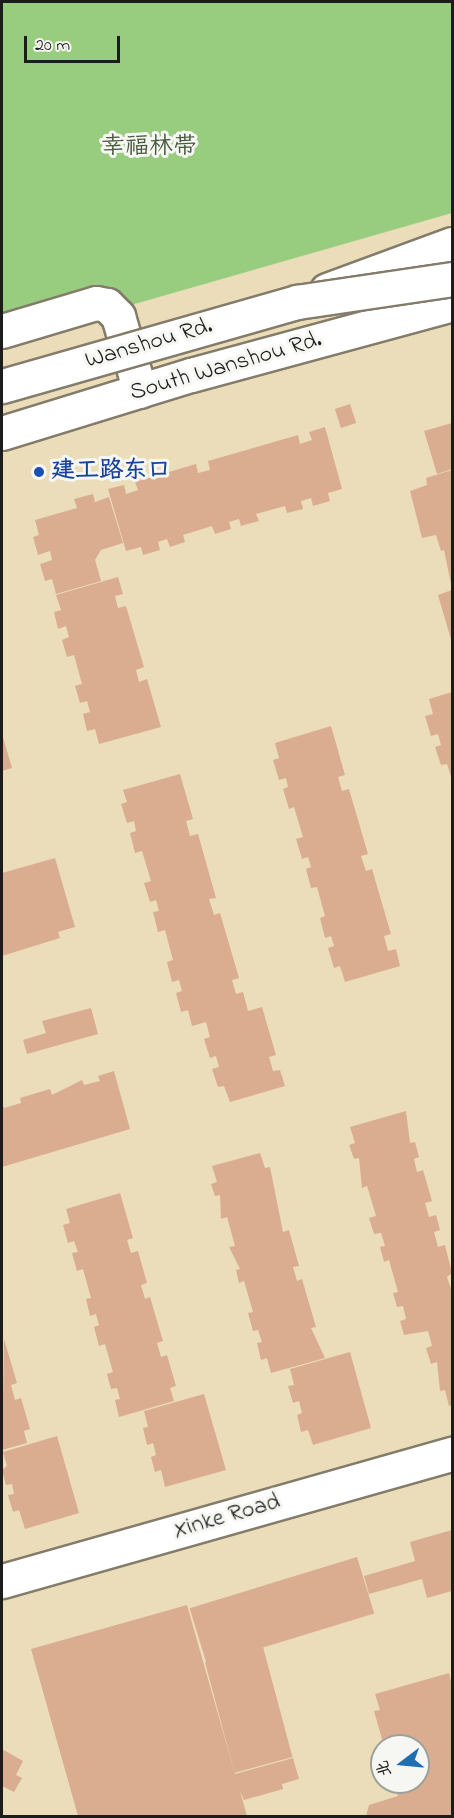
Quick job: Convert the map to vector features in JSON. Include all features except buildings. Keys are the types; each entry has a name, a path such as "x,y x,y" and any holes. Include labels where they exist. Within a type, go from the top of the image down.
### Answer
{"main road":[{"path":"297,302 453,244"},
{"path":"297,302 453,279"},
{"name":"Wanshou Rd.","path":"2,386 297,302"},
{"path":"2,331 96,303 108,305 118,315 140,391"},
{"name":"South Wanshou Rd.","path":"2,433 140,391 453,304"},
{"name":"Xinke Road","path":"2,1581 453,1454"}],"green space":[{"name":"幸福林带","path":"2,2 452,2 452,213 2,342"}],"place":[{"name":"建工路东口","path":"39,472"}]}
